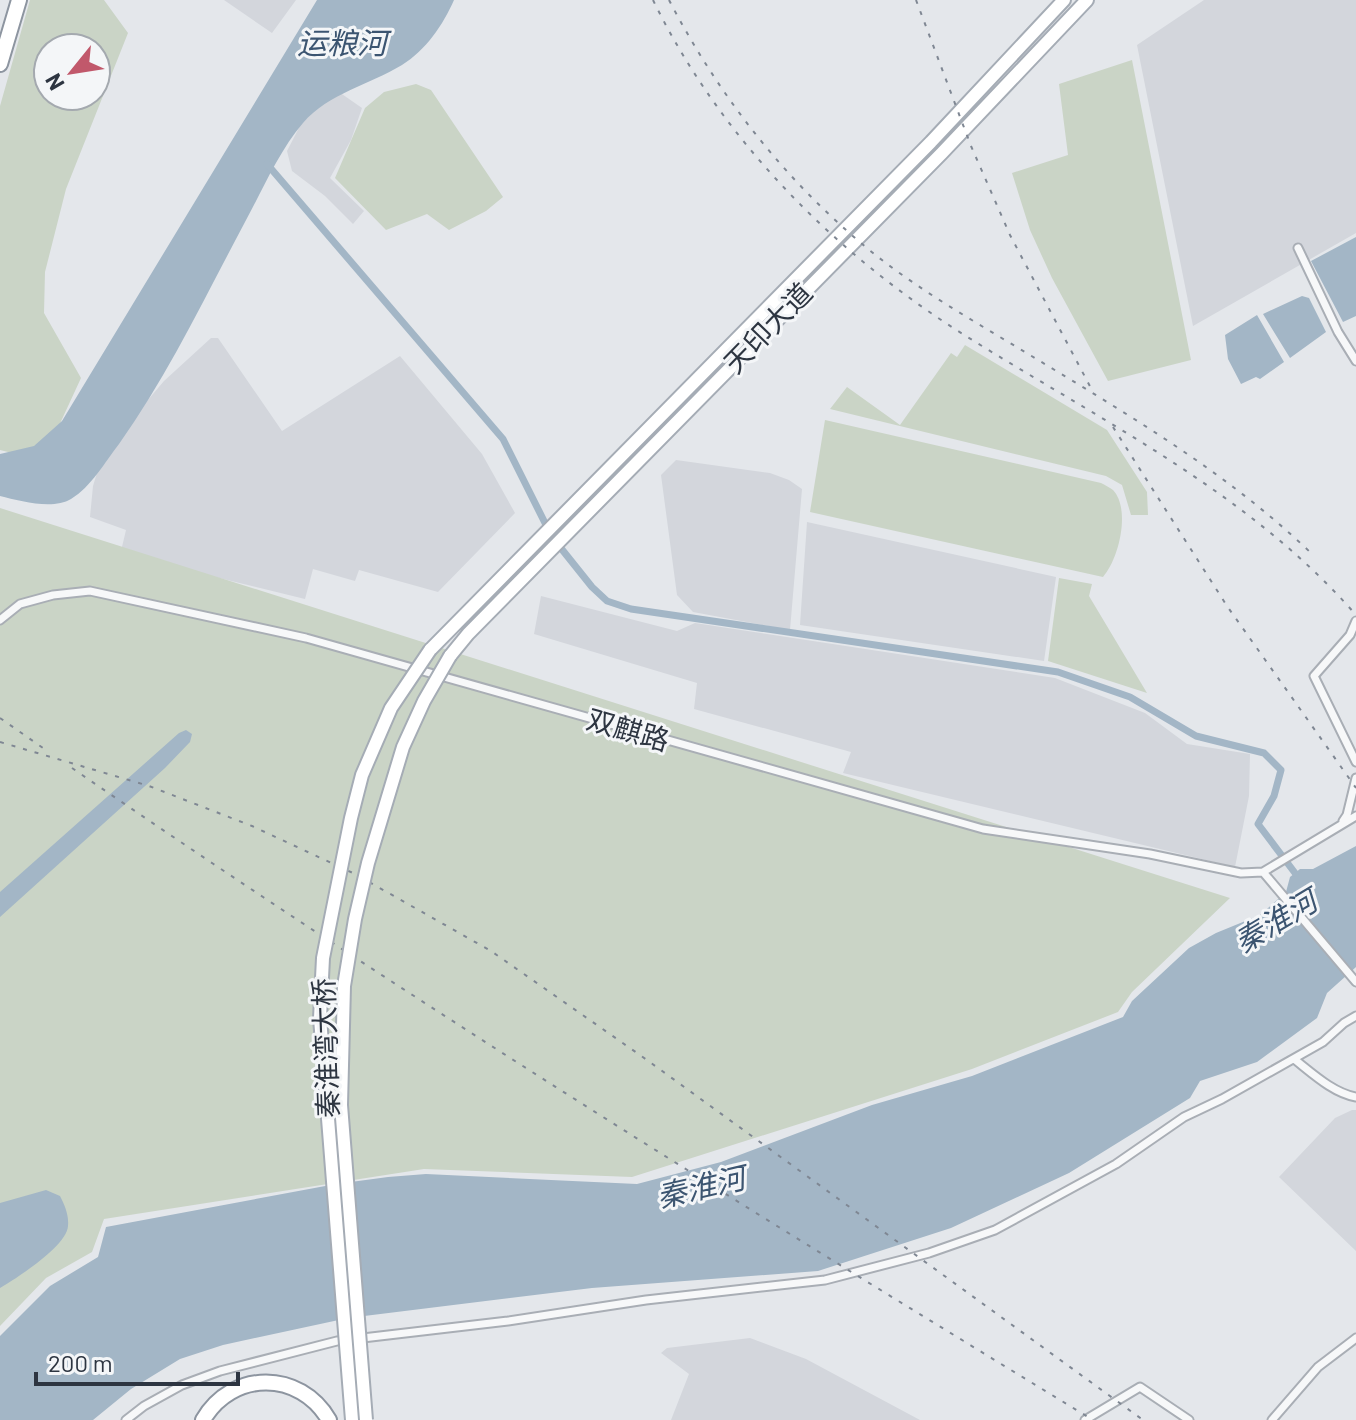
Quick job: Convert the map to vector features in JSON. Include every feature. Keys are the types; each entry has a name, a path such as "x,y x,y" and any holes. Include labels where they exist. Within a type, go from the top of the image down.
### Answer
{"highway":[{"path":"0,64 19,0"},
{"path":"203,1420 228,1393 242,1386 264,1382 286,1384 300,1390 319,1405 329,1420"}],"main road":[{"name":"天印大道","path":"430,650 931,142 1064,0"},
{"name":"天印大道","path":"450,656 548,552 942,153 1087,0"},
{"name":"秦淮湾大桥","path":"352,1420 320,1018 323,958 362,775 391,708 430,650"},
{"name":"秦淮湾大桥","path":"366,1420 341,1105 344,986 364,877 394,775 413,723 450,656"}],"street":[{"path":"1298,248 1338,332 1356,361"},
{"name":"双麒路","path":"0,620 20,604 53,595 90,591 306,638 983,829 1150,854 1241,873 1263,872"},
{"path":"1356,621 1350,635 1314,676 1356,762"},
{"path":"1339,826 1347,815 1356,778"},
{"path":"1356,816 1263,872 1356,981"},
{"path":"126,1420 182,1385 337,1341 825,1280 929,1253 995,1230 1116,1164 1184,1117 1323,1042 1356,1016"},
{"path":"1294,1059 1336,1089 1356,1097"},
{"path":"1272,1420 1318,1367 1356,1338"},
{"path":"1085,1420 1140,1387 1189,1420"}],"shaded area":[{"path":"224,0 296,0 272,33"},
{"path":"1204,0 1356,0 1356,233 1193,326 1137,45"},
{"path":"339,92 362,108 351,140 330,178 364,211 353,224 325,196 292,171 287,151 303,120"},
{"path":"211,338 218,338 282,431 400,356 482,454 515,513 438,592 359,570 355,581 313,569 305,599 178,568 117,568 126,530 90,517 93,486 103,453 164,381"},
{"path":"676,460 770,473 802,489 790,630 693,612 677,595 661,475"},
{"path":"807,522 1056,577 1044,661 800,625"},
{"path":"541,596 677,631 695,623 1055,678 1145,713 1187,744 1250,754 1249,796 1235,867 843,773 851,752 694,709 697,683 534,634"},
{"path":"1356,1110 1356,1251 1279,1177 1335,1118"},
{"path":"750,1338 806,1359 920,1420 671,1420 689,1374 661,1353 667,1348"}],"green space":[{"path":"30,0 104,0 128,33 112,73 112,32 32,32 32,112 97,112 66,189 45,272 44,313 81,378 57,430 24,456 0,450 0,106"},
{"path":"1132,60 1191,360 1108,381 1052,278 1030,230 1012,173 1068,155 1059,84"},
{"path":"416,84 431,90 503,197 486,211 449,230 427,214 386,230 335,178 365,108 384,92"},
{"path":"965,345 1107,430 1147,492 1148,515 1131,515 1122,485 1106,476 830,409 847,387 900,425 951,353 957,357"},
{"path":"825,420 1101,483 1113,490 1121,509 1121,534 1109,569 1103,577 810,512"},
{"path":"0,508 1230,898 1132,992 1118,1012 972,1069 632,1177 424,1169 104,1219 92,1252 46,1278 0,1326"},
{"path":"1059,578 1092,584 1089,596 1147,693 1048,661"}],"water":[{"name":"运粮河","path":"317,0 454,0 433,36 411,59 325,104 294,134 170,363 137,418 91,481 71,499 55,504 36,504 0,496 0,454 34,446 62,421"},
{"path":"1356,237 1356,316 1343,322 1311,261"},
{"path":"1302,296 1309,298 1326,332 1290,358 1263,314"},
{"path":"1257,315 1284,362 1260,379 1256,377 1241,384 1228,359 1225,335"},
{"path":"186,730 192,734 190,742 165,768 0,917 0,892"},
{"name":"秦淮河","path":"1356,846 1356,967 1327,993 1317,1018 1257,1062 1200,1081 1190,1098 1069,1173 951,1228 818,1271 592,1288 348,1318 223,1345 180,1359 131,1389 93,1420 0,1420 0,1336 50,1286 98,1257 106,1227 388,1177 426,1174 637,1184 721,1162 872,1105 972,1076 1123,1017 1132,1001 1189,948 1260,915 1286,892 1290,877 1300,869 1313,869"},
{"path":"46,1190 60,1196 64,1203 68,1222 65,1234 51,1252 0,1288 0,1203"}],"waterway":[{"name":"秦淮河","path":"267,164 503,439 552,537 607,601 631,609 1058,672 1130,697 1196,736 1264,753 1281,770 1274,796 1258,824 1295,873"}],"railway":[{"path":"653,0 680,50 745,143 783,186 866,264 958,331 1168,459 1218,493 1313,570 1356,615"},
{"path":"669,0 710,71 758,137 812,198 873,253 963,315 1135,419 1209,469 1312,554"},
{"path":"916,0 971,146 1010,235 1093,392"},
{"path":"1113,427 1227,606 1356,788"},
{"path":"0,718 43,748"},
{"path":"0,742 149,786 252,826 355,874 491,951 647,1060 1143,1420"},
{"path":"72,768 450,1020 1093,1420"}]}
